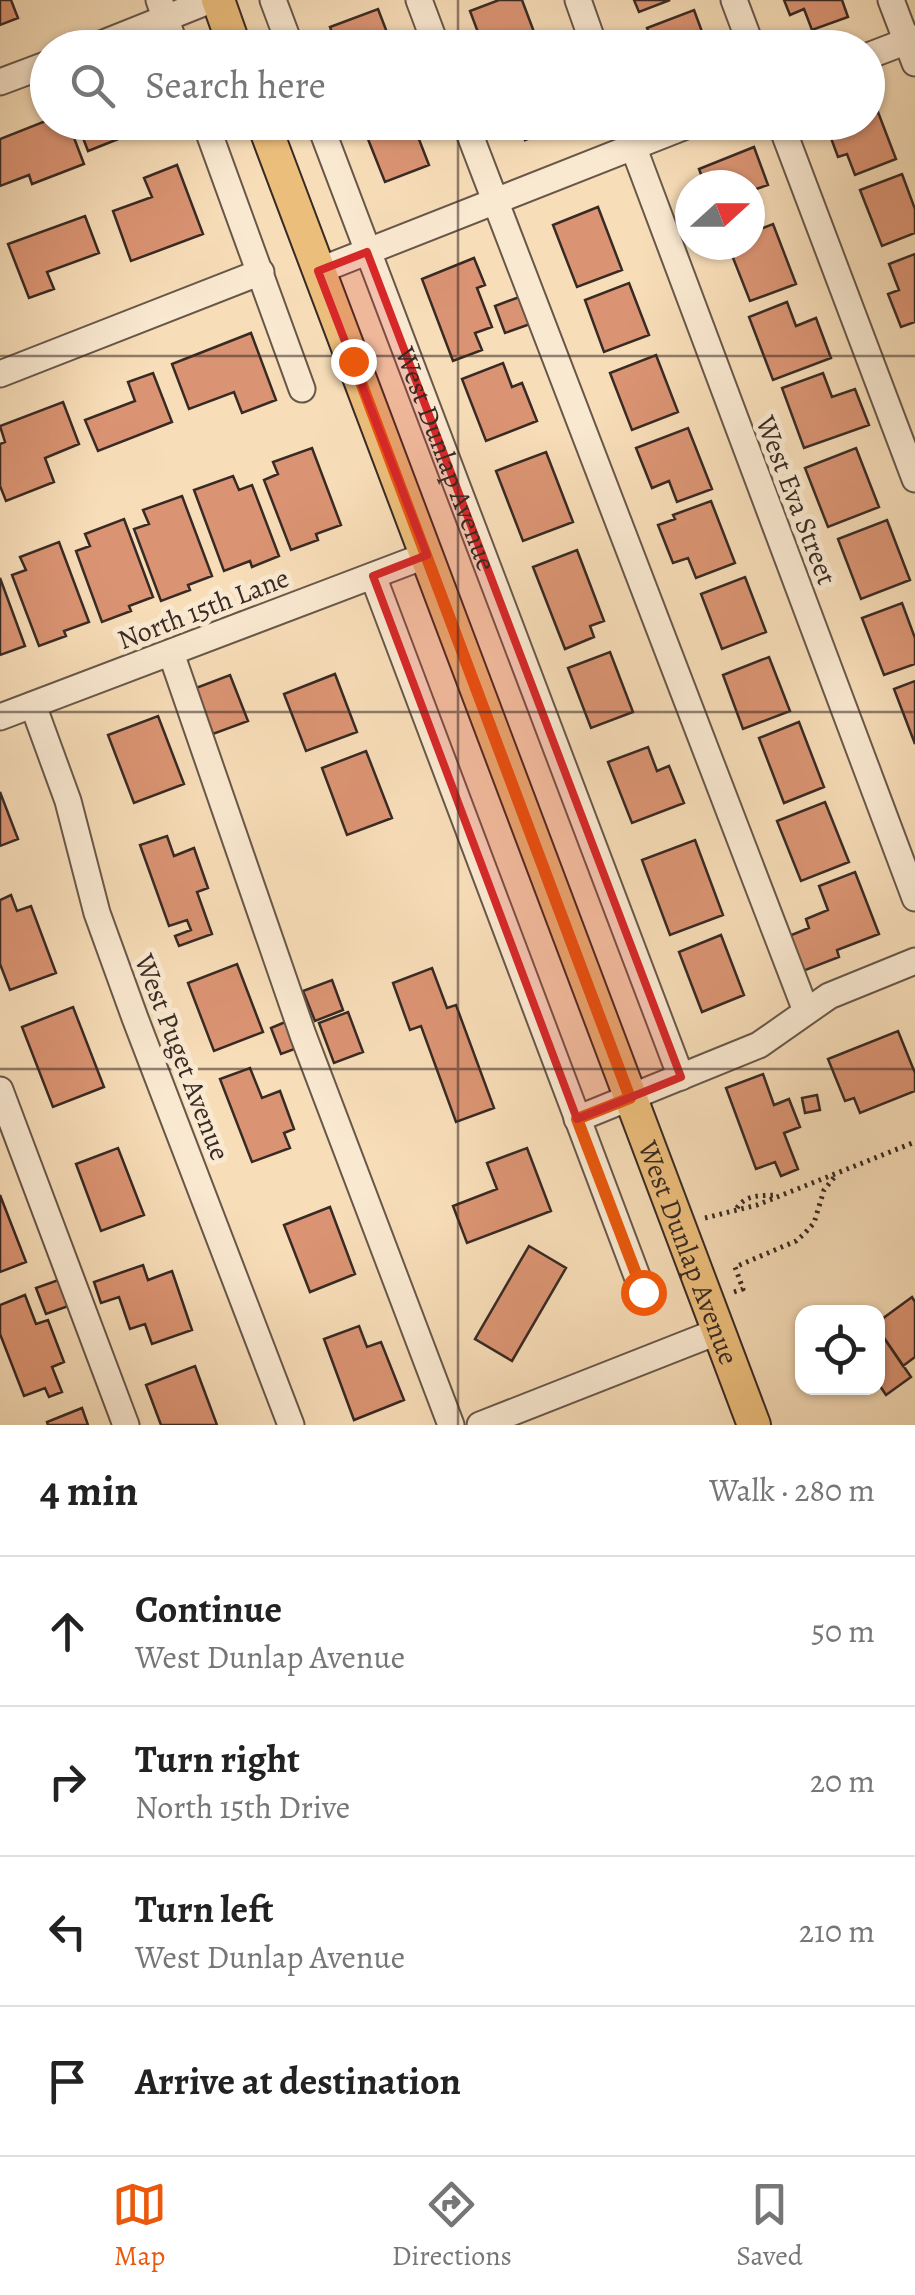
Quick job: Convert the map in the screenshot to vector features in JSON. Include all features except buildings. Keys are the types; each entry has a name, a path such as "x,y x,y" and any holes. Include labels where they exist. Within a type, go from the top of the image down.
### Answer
{"main road":[{"path":"214,0 227,30"},
{"name":"West Dunlap Avenue","path":"270,140 754,1425"}],"street":[{"path":"124,30 162,9 214,0"},
{"path":"273,0 284,30"},
{"path":"419,0 430,30"},
{"path":"578,0 589,30"},
{"path":"734,0 745,30"},
{"path":"885,53 912,48 891,0"},
{"path":"0,82 30,71"},
{"path":"212,140 302,389"},
{"name":"West Dunlap Avenue","path":"326,140 681,1077"},
{"path":"472,140 806,1011"},
{"path":"318,271 495,202 618,140"},
{"name":"West Eva Street","path":"630,140 915,898"},
{"path":"787,140 915,479"},
{"path":"0,374 261,272"},
{"name":"North 15th Lane","path":"0,717 427,554"},
{"name":"West Dunlap Avenue","path":"373,576 643,1292"},
{"path":"171,653 303,1035 451,1425"},
{"name":"West Puget Avenue","path":"32,705 68,800 97,913 116,966 291,1425"},
{"path":"577,1119 760,1045 806,1011 851,985 915,961"},
{"path":"0,1090 126,1425"},
{"path":"480,1425 713,1316"}],"path":[{"path":"678,1224 757,1204 915,1142"},
{"path":"713,1316 743,1289 735,1266 796,1242 814,1223 824,1190 839,1171"}],"highlighted area":[{"path":"367,252 681,1077 577,1119 373,576 427,555 318,271"}],"route":[{"path":"353,361 630,1098 577,1119 643,1292"}]}
